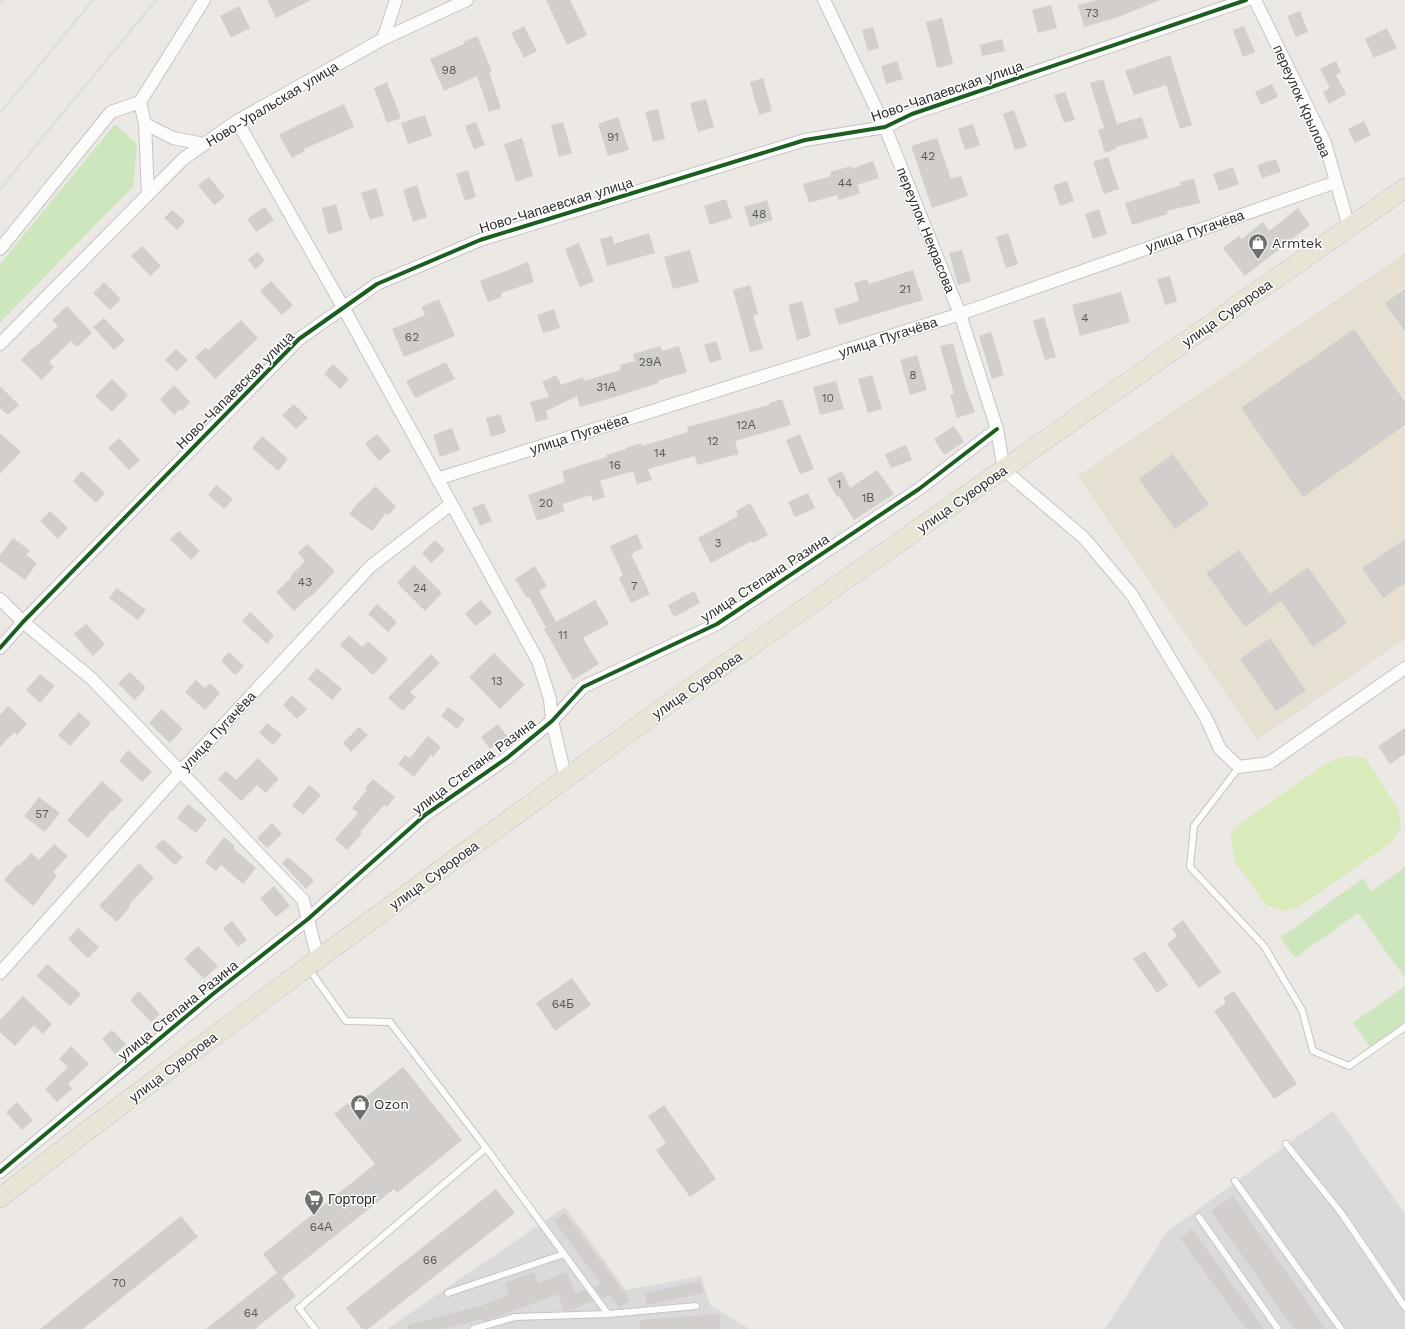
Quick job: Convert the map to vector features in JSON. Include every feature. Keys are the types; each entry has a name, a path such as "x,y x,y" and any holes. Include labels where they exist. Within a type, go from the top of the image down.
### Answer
{"main road":[{"name":"улица Суворова","path":"0,1198 88,1130 313,963 664,707 1405,188"}],"street":[{"path":"0,249 111,112 140,102 204,0"},
{"path":"383,39 396,0"},
{"name":"Ново-Уральская улица","path":"0,344 183,158 237,121 383,39 467,0"},
{"name":"переулок Некрасова","path":"824,0 885,127 960,314 997,429 1004,470"},
{"name":"Ново-Чапаевская улица","path":"0,648 23,622 299,339 377,284 480,240 805,140 885,127 920,112 1246,0"},
{"name":"переулок Крылова","path":"1255,0 1325,143 1349,228"},
{"path":"140,102 146,124 148,194"},
{"path":"237,121 343,307 538,661 550,699 552,721 566,779"},
{"path":"146,124 173,138 204,144"},
{"name":"улица Пугачёва","path":"437,479 960,314 1336,182"},
{"name":"улица Степана Разина","path":"0,1172 213,994 308,920 425,815 507,758 552,721 583,687 718,624 919,489 997,429"},
{"path":"1004,470 1084,538 1132,595 1206,718 1220,749 1240,767 1269,763 1405,668"},
{"name":"улица Пугачёва","path":"0,973 180,772 371,566 451,504"},
{"path":"0,599 23,622 92,679 303,900 308,920 313,963"}],"lane":[{"path":"1240,767 1194,826 1190,867 1264,946 1302,1010 1313,1051 1350,1066 1405,1027"},
{"path":"313,963 346,1021 390,1022 486,1148 608,1314"},
{"path":"1286,1144 1342,1214 1405,1307"},
{"path":"315,1329 299,1308 486,1148"},
{"path":"1235,1181 1341,1329"},
{"path":"1199,1218 1278,1329"},
{"path":"448,1293 564,1254"},
{"path":"473,1329 516,1317 608,1314 696,1306"}],"shaded area":[{"path":"1405,253 1405,639 1257,740 1078,476"},
{"path":"1333,1111 1405,1214 1405,1329 1105,1329 1167,1232"},
{"path":"565,1207 626,1290 701,1276 710,1305 750,1329 387,1329"}],"green space":[{"path":"115,124 137,144 133,187 0,322 0,264"},
{"path":"1348,756 1365,758 1398,809 1401,828 1392,842 1300,906 1285,911 1266,905 1234,860 1231,833 1240,824 1322,766 1334,760"},
{"path":"1405,867 1405,978 1358,913 1295,958 1280,938 1363,878 1372,891"},
{"path":"1405,986 1405,1022 1370,1047 1353,1023"}],"building":[{"path":"267,0 311,0 276,18"},
{"path":"546,0 570,0 587,35 567,45"},
{"path":"1098,0 1160,0 1116,18 1084,27 1078,5"},
{"path":"1051,5 1057,28 1038,33 1032,10"},
{"path":"239,6 250,28 231,38 220,16"},
{"path":"1300,11 1308,32 1296,37 1287,16"},
{"path":"942,18 953,64 937,68 926,22"},
{"path":"524,26 537,51 524,58 511,33"},
{"path":"1244,26 1255,52 1243,57 1233,30"},
{"path":"873,27 879,48 868,51 862,30"},
{"path":"1387,28 1397,48 1374,58 1365,39"},
{"path":"477,36 492,71 489,72 501,108 489,112 477,76 444,91 430,59 464,44 463,42"},
{"path":"1002,39 1005,51 982,56 980,45"},
{"path":"1170,55 1192,125 1180,129 1166,85 1134,95 1125,71"},
{"path":"897,61 903,79 886,84 881,66"},
{"path":"1336,61 1341,72 1336,75 1346,94 1329,104 1323,92 1330,88 1320,69"},
{"path":"763,78 772,111 759,115 750,82"},
{"path":"1103,79 1117,124 1142,117 1148,138 1116,147 1116,149 1105,153 1098,130 1104,128 1090,83"},
{"path":"387,82 401,118 387,123 374,88"},
{"path":"1272,84 1278,97 1261,105 1255,92"},
{"path":"1065,92 1075,120 1064,123 1054,95"},
{"path":"706,99 714,127 698,132 690,103"},
{"path":"344,104 354,127 304,149 305,151 292,158 279,135"},
{"path":"658,109 665,139 653,142 645,112"},
{"path":"1014,110 1027,146 1015,150 1003,114"},
{"path":"425,115 432,136 408,144 401,123"},
{"path":"618,117 629,150 608,156 598,124"},
{"path":"1364,121 1371,135 1355,143 1348,129"},
{"path":"476,122 485,145 474,149 465,126"},
{"path":"563,122 572,153 559,157 551,125"},
{"path":"973,124 980,145 965,150 958,129"},
{"path":"522,138 533,176 516,182 504,144"},
{"path":"937,138 951,179 961,176 968,196 932,208 911,146"},
{"path":"1108,157 1119,189 1104,194 1093,162"},
{"path":"1276,159 1281,172 1262,178 1257,165"},
{"path":"873,161 879,178 857,185 860,193 839,200 837,195 809,203 803,184 831,176 830,172 851,166 852,169"},
{"path":"1233,167 1239,184 1219,191 1213,174"},
{"path":"468,170 476,197 465,201 456,174"},
{"path":"209,177 225,197 214,205 198,185"},
{"path":"1194,179 1200,203 1167,211 1168,214 1132,225 1125,203 1181,185 1180,182"},
{"path":"1067,181 1074,201 1060,206 1053,186"},
{"path":"417,185 427,217 413,222 403,190"},
{"path":"376,188 384,215 370,220 361,193"},
{"path":"726,199 732,218 710,225 704,206"},
{"path":"767,200 773,220 750,227 744,207"},
{"path":"336,204 343,230 328,234 322,208"},
{"path":"265,207 274,220 256,232 247,219"},
{"path":"1298,208 1310,225 1245,276 1223,248 1239,236 1242,239 1263,222 1269,231"},
{"path":"1099,209 1107,234 1093,239 1085,214"},
{"path":"172,210 185,221 177,230 164,218"},
{"path":"649,233 655,253 607,266 600,239 612,236 614,244"},
{"path":"1008,233 1018,264 1006,268 996,237"},
{"path":"579,243 594,281 580,287 565,249"},
{"path":"142,246 161,266 150,276 131,256"},
{"path":"690,250 699,282 673,289 664,257"},
{"path":"962,250 971,281 958,285 949,253"},
{"path":"258,252 265,261 255,269 248,259"},
{"path":"528,262 534,282 501,293 502,297 488,302 480,281"},
{"path":"913,270 923,300 839,325 834,309 859,301 854,283 867,279 869,284"},
{"path":"1170,276 1177,302 1165,305 1157,279"},
{"path":"271,281 293,305 282,315 260,291"},
{"path":"104,282 121,299 110,310 93,293"},
{"path":"750,285 758,314 753,316 763,349 750,352 733,290"},
{"path":"1405,289 1405,332 1385,303"},
{"path":"1121,292 1130,322 1080,336 1072,305"},
{"path":"439,299 455,336 404,357 392,329 425,315 421,307"},
{"path":"802,301 811,336 797,340 788,305"},
{"path":"67,306 92,333 77,347 71,341 49,362 54,367 42,380 21,360 33,347 34,348 58,326 52,320"},
{"path":"554,309 560,328 543,333 537,315"},
{"path":"1044,317 1056,357 1045,360 1033,321"},
{"path":"104,318 125,340 114,350 93,327"},
{"path":"241,320 258,338 215,379 195,357 206,347 208,350"},
{"path":"1354,329 1405,402 1405,425 1303,497 1241,408"},
{"path":"991,332 1004,375 992,379 979,336"},
{"path":"716,341 722,359 710,363 704,345"},
{"path":"953,343 966,389 975,412 957,418 950,395 954,394 940,346"},
{"path":"660,346 662,351 679,346 687,372 658,381 658,383 580,407 577,396 546,411 548,419 536,422 530,402 549,397 542,382 556,375 561,385 583,377 584,381 621,370 620,365 635,361 633,354"},
{"path":"176,349 188,360 177,371 165,360"},
{"path":"917,355 927,390 910,395 900,360"},
{"path":"446,362 455,379 415,398 406,381"},
{"path":"333,364 349,379 340,389 324,374"},
{"path":"872,375 882,409 868,413 858,379"},
{"path":"112,379 128,395 112,412 95,396"},
{"path":"836,381 844,409 820,415 813,387"},
{"path":"174,385 190,402 182,411 180,409 174,415 160,399"},
{"path":"0,386 19,405 8,415 0,408"},
{"path":"782,399 791,425 735,441 739,454 697,465 695,456 648,469 652,480 637,484 633,471 600,481 605,497 593,501 591,495 562,504 565,511 537,521 528,495 565,482 562,471 607,457 606,455 641,443 642,446 688,432 687,427 769,405 769,403"},
{"path":"294,404 308,418 296,429 282,415"},
{"path":"500,414 506,432 491,437 486,418"},
{"path":"954,426 964,442 944,455 934,439"},
{"path":"452,428 460,450 440,457 433,435"},
{"path":"0,433 21,452 0,474"},
{"path":"377,434 391,451 379,461 365,444"},
{"path":"800,434 814,469 800,474 786,440"},
{"path":"262,436 288,459 278,471 252,448"},
{"path":"119,438 140,460 129,470 108,448"},
{"path":"906,445 912,460 891,468 885,454"},
{"path":"1173,454 1209,504 1175,529 1139,479"},
{"path":"877,470 894,494 854,520 839,496 837,497 827,479 842,471 850,488"},
{"path":"82,471 105,493 96,503 73,481"},
{"path":"216,485 233,499 224,509 208,495"},
{"path":"376,486 396,507 388,515 386,513 372,531 349,514"},
{"path":"808,493 815,508 795,517 788,502"},
{"path":"484,503 492,521 480,526 472,508"},
{"path":"750,503 768,535 753,543 752,541 711,563 698,538 738,516 736,511"},
{"path":"50,511 68,528 58,539 40,521"},
{"path":"179,531 200,551 191,560 170,539"},
{"path":"637,534 643,548 631,554 650,594 631,603 619,578 623,575 610,546"},
{"path":"13,538 30,550 26,555 37,563 25,580 0,562 0,555"},
{"path":"1405,539 1405,583 1383,598 1362,568"},
{"path":"435,540 445,550 431,563 422,553"},
{"path":"307,544 335,571 311,597 310,596 294,611 276,592 291,578 290,576 305,561 298,553"},
{"path":"1239,550 1270,594 1308,567 1347,623 1313,647 1281,601 1245,627 1206,573"},
{"path":"414,565 442,593 425,611 397,583"},
{"path":"535,566 547,586 539,591 556,622 595,600 609,624 583,638 599,664 573,680 544,629 546,628 529,597 527,598 515,579"},
{"path":"117,588 146,610 138,620 109,598"},
{"path":"694,591 700,603 674,617 668,605"},
{"path":"481,600 492,613 476,626 465,614"},
{"path":"377,604 397,622 388,632 368,614"},
{"path":"250,612 274,635 267,644 242,621"},
{"path":"86,624 105,644 93,656 74,634"},
{"path":"349,635 362,647 368,641 388,659 373,675 340,645"},
{"path":"1270,638 1306,691 1276,711 1240,659"},
{"path":"229,652 244,666 235,675 221,661"},
{"path":"494,653 525,685 500,709 469,677"},
{"path":"431,654 440,663 410,692 416,697 403,711 388,698"},
{"path":"317,668 342,689 332,700 308,679"},
{"path":"130,672 146,688 134,700 118,683"},
{"path":"40,674 55,686 40,703 26,690"},
{"path":"196,680 205,688 210,683 220,693 205,710 185,692"},
{"path":"292,695 307,709 297,719 283,705"},
{"path":"8,706 27,724 17,735 14,732 0,747 0,715"},
{"path":"448,707 465,719 457,729 441,716"},
{"path":"162,709 183,729 170,743 149,723"},
{"path":"79,712 91,723 70,746 58,735"},
{"path":"267,723 282,735 273,745 259,733"},
{"path":"498,724 507,736 490,749 481,737"},
{"path":"359,727 368,735 351,752 343,743"},
{"path":"1405,728 1405,754 1390,764 1378,746"},
{"path":"428,736 441,747 433,757 431,755 414,777 398,764 405,755 410,758"},
{"path":"128,750 152,772 142,782 119,761"},
{"path":"258,758 279,779 265,793 257,785 241,801 218,779 226,771 236,780"},
{"path":"373,779 395,797 387,807 384,805 360,832 362,834 347,850 335,839 358,813 352,808 367,790 365,788"},
{"path":"102,781 123,800 113,811 112,810 88,838 67,820"},
{"path":"309,785 321,795 303,815 292,806"},
{"path":"39,797 60,813 45,832 24,816"},
{"path":"188,804 207,819 196,833 177,818"},
{"path":"272,823 282,834 267,848 257,838"},
{"path":"224,837 235,846 233,848 256,868 243,884 221,865 216,871 205,862"},
{"path":"163,839 183,857 175,865 155,847"},
{"path":"54,844 68,856 53,872 57,876 33,906 4,880 18,864 19,866 31,853 39,860"},
{"path":"288,857 314,880 306,889 282,863"},
{"path":"139,863 154,878 129,905 130,907 117,922 99,906"},
{"path":"274,886 290,906 276,917 260,898"},
{"path":"1183,920 1221,972 1199,988 1167,944 1177,936 1172,929"},
{"path":"232,921 247,940 238,947 223,928"},
{"path":"78,928 99,947 88,958 68,939"},
{"path":"198,946 218,966 204,979 184,959"},
{"path":"1145,951 1168,985 1157,993 1133,959"},
{"path":"47,964 81,994 70,1006 37,976"},
{"path":"572,978 591,1005 555,1031 536,1003"},
{"path":"139,991 160,1014 151,1022 130,1000"},
{"path":"1234,991 1297,1084 1274,1099 1214,1011 1226,1003 1223,998"},
{"path":"23,996 52,1024 43,1034 34,1025 15,1046 0,1032 0,1020"},
{"path":"112,1030 126,1044 115,1054 102,1039"},
{"path":"71,1046 89,1064 68,1084 72,1089 57,1102 45,1089 68,1067 59,1059"},
{"path":"403,1067 462,1140 397,1193 394,1189 282,1278 296,1296 255,1329 206,1329 277,1273 263,1254 375,1164 334,1114 348,1103 352,1108"},
{"path":"17,1102 33,1120 22,1130 6,1112"},
{"path":"664,1105 716,1179 690,1197 656,1150 666,1143 648,1116"},
{"path":"496,1189 515,1213 368,1329 362,1329 346,1308"},
{"path":"1233,1196 1326,1329 1294,1329 1211,1211"},
{"path":"565,1213 630,1300 619,1308 610,1295 602,1298 594,1287 601,1284 554,1221"},
{"path":"181,1216 198,1237 83,1329 40,1329"},
{"path":"1192,1229 1264,1329 1246,1329 1180,1238"},
{"path":"534,1272 538,1283 567,1272 575,1294 585,1290 593,1301 568,1311 564,1311 558,1294 483,1322 482,1319 443,1329 408,1329 407,1325 480,1306 509,1295 505,1283"},
{"path":"700,1281 703,1293 647,1305 645,1293"},
{"path":"719,1314 721,1329 640,1329 640,1320"}],"railway":[{"path":"0,3 3,0"},
{"path":"0,113 93,0"},
{"path":"0,189 156,0"}],"cycle path":[{"path":"0,648 23,622 299,339 377,284 480,240 805,140 885,127 912,114 1246,0"},
{"path":"0,1172 213,994 308,919 425,815 507,758 552,721 583,687 717,624 919,489 997,429"}],"place":[{"name":"Armtek","path":"1258,260"},
{"name":"Ozon","path":"360,1121"},
{"name":"Горторг","path":"314,1216"}]}
